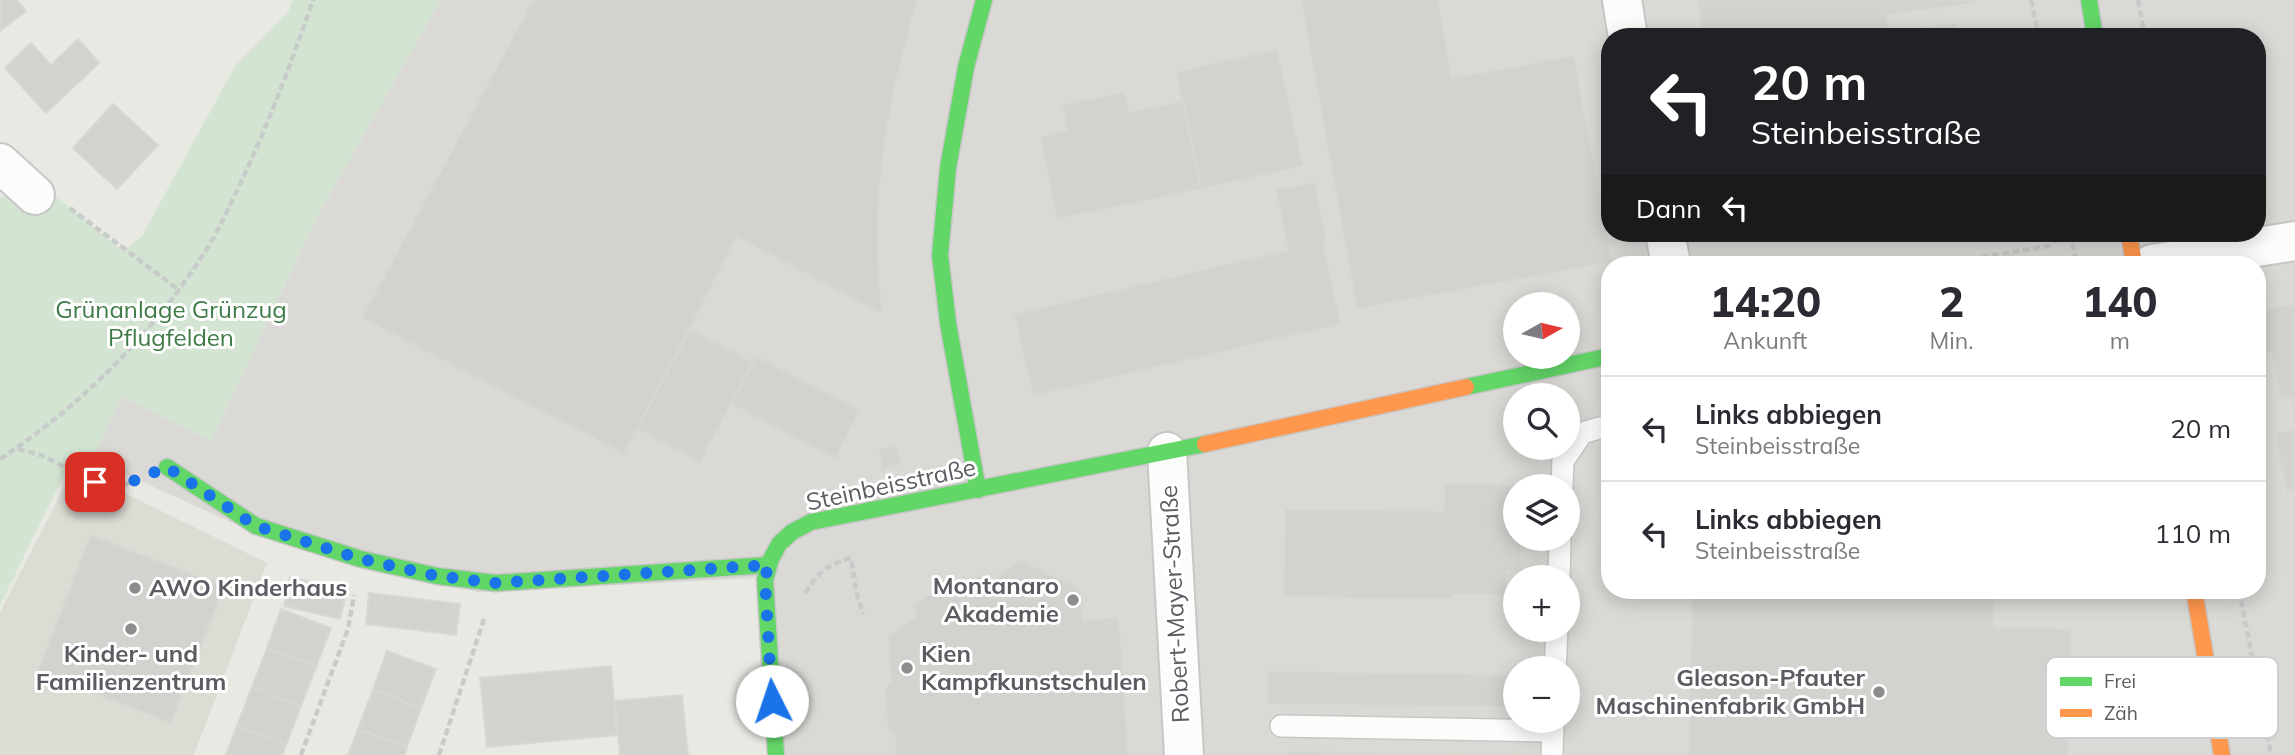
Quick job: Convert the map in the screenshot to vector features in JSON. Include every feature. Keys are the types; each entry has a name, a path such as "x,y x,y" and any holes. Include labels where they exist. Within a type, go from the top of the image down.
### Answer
{"street":[{"path":"978,490 948,323 940,255 953,143 966,67 984,0"},
{"path":"1622,0 1627,28"},
{"path":"2089,0 2094,28"},
{"path":"0,163 36,195"},
{"path":"2204,256 2295,242"},
{"name":"Steinbeisstraße","path":"768,565 776,548 789,532 811,522 1167,452 1601,358"},
{"name":"Robert-Mayer-Straße","path":"1167,452 1184,755"},
{"path":"167,467 256,526 361,559 437,576 496,583 768,565 765,580 776,755"},
{"path":"2196,599 2205,657"}],"lane":[{"path":"1562,474 1563,461 1583,433 1601,428"},
{"path":"1281,726 1503,726"},
{"path":"1552,755 1553,733"}],"path":[{"path":"1,458 17,449 78,399 132,347 179,290 211,243 256,152 313,0"},
{"path":"2031,0 2037,28"},
{"path":"2138,0 2143,28"},
{"path":"36,195 57,198 179,290"},
{"path":"1988,256 2048,246 2054,242"},
{"path":"17,449 43,456 111,490 167,467"},
{"path":"805,604 805,594 822,570 851,558 863,614"},
{"path":"301,755 348,629 361,559"},
{"path":"439,755 496,583"},
{"path":"2241,599 2252,657"}],"shaded area":[{"path":"441,0 2295,0 2295,755 769,755 758,578 477,592 268,539 92,459 122,397 211,441 319,213"},
{"name":"AWO Kinderhaus","path":"74,468 267,563 194,755 0,755 0,612"}],"green space":[{"name":"Grünanlage Grünzug Pflugfelden","path":"293,0 441,0 319,213 211,441 122,397 92,459 76,451 0,605 0,197 9,195 40,214 56,196 123,252 142,236 235,66 288,12"}],"building":[{"path":"0,0 17,0 26,11 0,31"},
{"path":"533,0 917,0 895,85 884,146 878,206 882,314 737,237 624,454 362,318"},
{"path":"1301,0 1438,0 1452,78 1574,56 1601,202 1601,242 1608,242 1611,256 1601,256 1601,264 1357,309"},
{"path":"1697,0 1975,0 1975,3 1887,15 1889,28 1702,28"},
{"path":"1956,23 1957,28 1926,28"},
{"path":"78,39 99,63 46,113 5,68 31,43 51,65"},
{"path":"1277,49 1303,166 1201,189 1176,72"},
{"path":"1125,92 1129,112 1183,101 1201,189 1057,219 1040,137 1067,131 1062,105"},
{"path":"113,104 158,145 117,189 73,148"},
{"path":"1315,182 1327,243 1323,243 1341,324 1033,396 1014,314 1288,250 1276,190"},
{"path":"2295,304 2295,416 2292,398 2281,400 2272,352 2266,354 2266,309"},
{"path":"690,329 753,362 700,462 637,429"},
{"path":"756,356 860,410 835,459 731,404"},
{"path":"2295,429 2295,490 2286,492 2276,433"},
{"path":"897,446 901,465 882,469 879,449"},
{"path":"1445,484 1503,485 1503,551 1521,551 1521,565 1503,565 1503,595 1453,594 1454,599 1284,597 1285,509 1444,511"},
{"name":"Kinder- und Familienzentrum","path":"91,535 224,587 171,723 38,671"},
{"path":"1021,560 1080,589 1082,621 1119,617 1128,755 896,755 895,733 888,730 885,689 891,683 888,636 916,617 914,604 948,583 958,589 980,574 989,581"},
{"path":"290,577 347,590 340,619 284,606"},
{"path":"369,593 460,604 456,635 366,624"},
{"name":"Gleason-Pfauter Maschinenfabrik GmbH","path":"1692,599 1995,599 1994,627 2071,629 2070,657 2046,657 2046,738 2068,738 2068,755 1688,755"},
{"path":"281,609 331,628 316,667 267,648"},
{"path":"267,648 316,667 301,706 252,687"},
{"path":"387,651 436,669 421,708 373,690"},
{"path":"611,666 617,735 487,747 480,678"},
{"path":"1267,671 1503,675 1503,707 1267,704"},
{"path":"252,687 301,706 286,745 237,726"},
{"path":"373,690 421,708 407,747 358,729"},
{"path":"682,695 688,755 620,755 615,701"},
{"path":"237,726 286,745 282,755 226,755"},
{"path":"358,729 407,747 404,755 348,755"},
{"path":"1287,751 1524,755 1287,755"}],"traffic: fast":[{"path":"978,490 948,323 940,255 948,168 966,67 984,0"},
{"path":"2089,0 2094,28"},
{"path":"1466,387 1601,358"},
{"path":"776,755 765,580 779,544 792,532 811,522 1205,444"},
{"path":"167,467 256,526 361,559 437,576 496,583 768,565"}],"traffic: slow":[{"path":"2130,242 2133,256"},
{"path":"1205,444 1466,387"},
{"path":"2196,599 2205,657"},
{"path":"2219,738 2222,755"}],"place":[{"name":"AWO Kinderhaus","path":"135,588"},
{"name":"Montanaro Akademie","path":"1073,600"},
{"name":"Kinder- und Familienzentrum","path":"131,629"},
{"name":"Kien Kampfkunstschulen","path":"907,668"},
{"name":"Gleason-Pfauter Maschinenfabrik GmbH","path":"1879,692"}],"route":[{"path":"95,482 111,490 167,467 256,526 361,559 437,576 496,583 768,565 765,580 772,701"}]}
